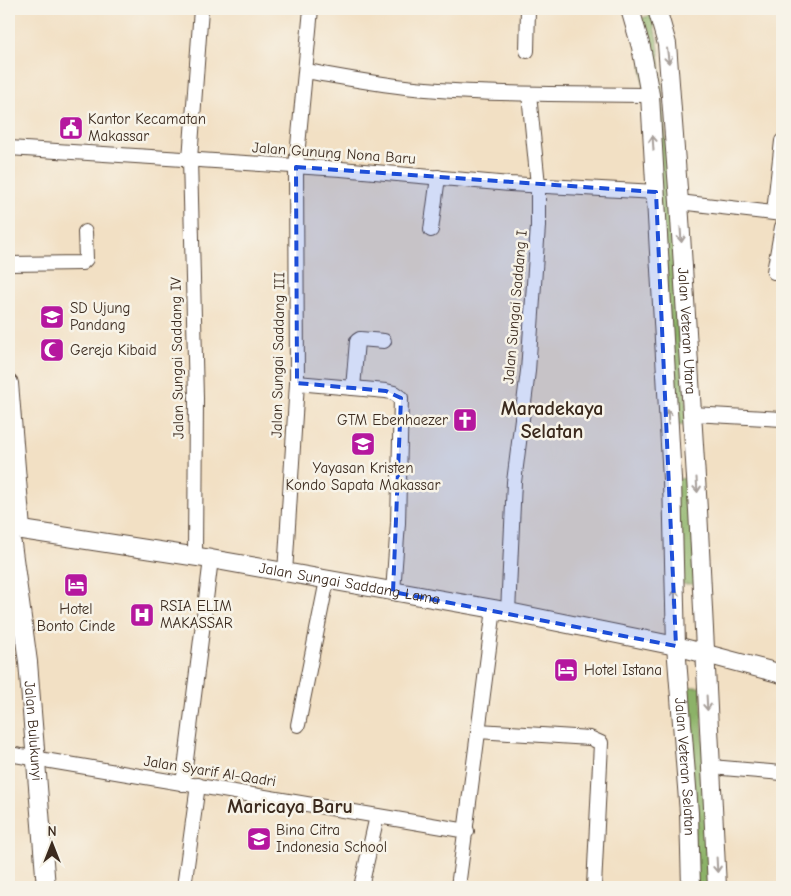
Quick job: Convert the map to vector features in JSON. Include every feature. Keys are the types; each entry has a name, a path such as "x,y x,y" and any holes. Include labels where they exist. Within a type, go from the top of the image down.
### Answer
{"main road":[{"name":"Jalan Veteran Utara","path":"630,9 641,47 650,95 669,440 676,646"},
{"name":"Jalan Veteran Utara","path":"657,9 667,44 679,202 695,462 704,654"},
{"name":"Jalan Bulukunyi","path":"9,384 13,535 28,662 46,887"},
{"path":"669,440 693,438"},
{"path":"670,464 695,462"},
{"name":"Jalan Sungai Saddang Lama","path":"13,535 203,558 501,611 676,646 782,674"},
{"name":"Jalan Veteran Selatan","path":"676,646 689,813 691,887"},
{"name":"Jalan Veteran Selatan","path":"704,654 717,887"}],"street":[{"name":"Jalan Sungai Saddang IV","path":"183,784 203,558 196,398 190,159 201,9"},
{"name":"Jalan Sungai Saddang III","path":"285,572 297,384 296,167 311,9"},
{"path":"527,51 528,9"},
{"path":"306,71 386,85 427,89 529,94 650,95"},
{"name":"Jalan Sungai Saddang I","path":"458,887 467,831 478,731 501,611 531,337 538,226 538,185 529,94"},
{"path":"679,202 778,213 782,141"},
{"name":"Jalan Gunung Nona Baru","path":"9,148 656,192"},
{"path":"431,230 438,177"},
{"path":"777,264 782,227"},
{"path":"9,264 82,263 86,259 85,232"},
{"path":"353,388 358,340 384,341"},
{"path":"297,384 386,391 402,398 398,522 393,592"},
{"path":"692,414 782,419"},
{"path":"298,725 327,580"},
{"path":"478,731 590,738 601,743 594,887"},
{"name":"Jalan Syarif Al-Qadri","path":"9,754 467,831"},
{"path":"711,768 782,773"},
{"path":"184,887 198,785"},
{"path":"362,887 377,816"}],"highlighted area":[{"path":"296,167 656,192 676,646 393,592 401,398 386,391 297,383"}],"green space":[{"path":"652,15 659,49 688,425 671,426 638,19"},
{"path":"690,478 696,584 676,584 676,479"},
{"path":"682,687 701,687 710,885 694,885"}],"place":[{"name":"Kantor Kecamatan Makassar","path":"71,128"},
{"name":"SD Ujung Pandang","path":"52,317"},
{"name":"Gereja Kibaid","path":"52,350"},
{"name":"GTM Ebenhaezer","path":"465,420"},
{"name":"Yayasan Kristen Kondo Sapata Makassar","path":"363,444"},
{"name":"Hotel Bonto Cinde","path":"76,585"},
{"name":"RSIA ELIM MAKASSAR","path":"142,615"},
{"name":"Hotel Istana","path":"566,670"},
{"name":"Bina Citra Indonesia School","path":"259,839"}],"district":[{"name":"Maradekaya Selatan","path":"552,420"},
{"name":"Maricaya Baru","path":"290,806"}]}
